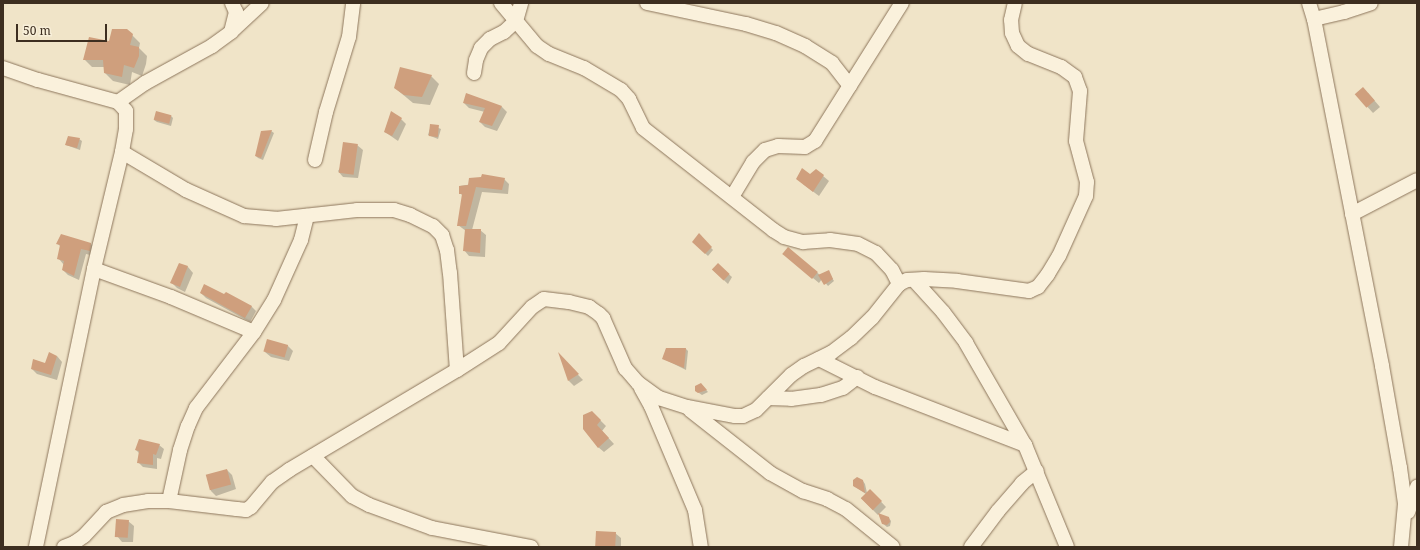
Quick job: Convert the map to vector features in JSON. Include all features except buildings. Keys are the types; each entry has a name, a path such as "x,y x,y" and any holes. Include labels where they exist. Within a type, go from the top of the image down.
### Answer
{"street":[{"path":"231,32 236,12 232,3"},
{"path":"118,102 145,83 212,46 231,32 262,3"},
{"path":"315,160 326,112 349,37 353,3"},
{"path":"501,3 530,39 549,54 584,68 621,90 629,99 642,128 784,237 803,242 830,240 858,244 876,253 892,270 899,284"},
{"path":"474,74 476,60 481,48 490,39 504,32 516,21 521,3"},
{"path":"647,3 746,24 776,33 805,46 832,63 850,86"},
{"path":"732,197 753,162 765,150 778,146 805,147 815,141 902,3"},
{"path":"638,383 662,399 687,407 726,415 743,416 756,410 791,375 830,353 851,338 872,318 899,284 907,280 957,281 1029,291 1038,286 1048,274 1059,256 1086,196 1087,182 1076,141 1080,91 1075,77 1060,68 1028,54 1018,46 1012,33 1012,20 1015,3"},
{"path":"1309,3 1314,20 1352,214 1400,468 1405,504 1401,547"},
{"path":"1314,20 1371,3"},
{"path":"3,68 38,80 118,102 126,111 126,129 122,152 94,269 50,489 36,547"},
{"path":"122,152 186,190 218,206 244,216 276,219 357,210 394,210 410,215 433,226 442,235 447,250 457,370"},
{"path":"1352,214 1417,180"},
{"path":"169,501 180,450 196,408 254,332 274,300 301,240 307,216"},
{"path":"94,269 172,296 254,332"},
{"path":"914,280 943,312 966,343 1025,445 1067,547"},
{"path":"64,547 74,543 84,536 106,512 113,508 148,501 169,501 246,510 254,505 272,482 289,470 416,393 457,370 499,343 532,307 544,299 554,299 589,307 602,318 623,364 638,383 651,406 695,510 701,547"},
{"path":"818,359 875,387 1025,445"},
{"path":"768,398 791,399 815,396 836,391 857,378"},
{"path":"687,407 770,473 804,491 827,499 846,509 893,547"},
{"path":"313,456 352,496 369,505 432,528 502,543 531,547"},
{"path":"972,547 1003,505 1022,484 1037,471"},
{"path":"1404,522 1417,487"}]}
